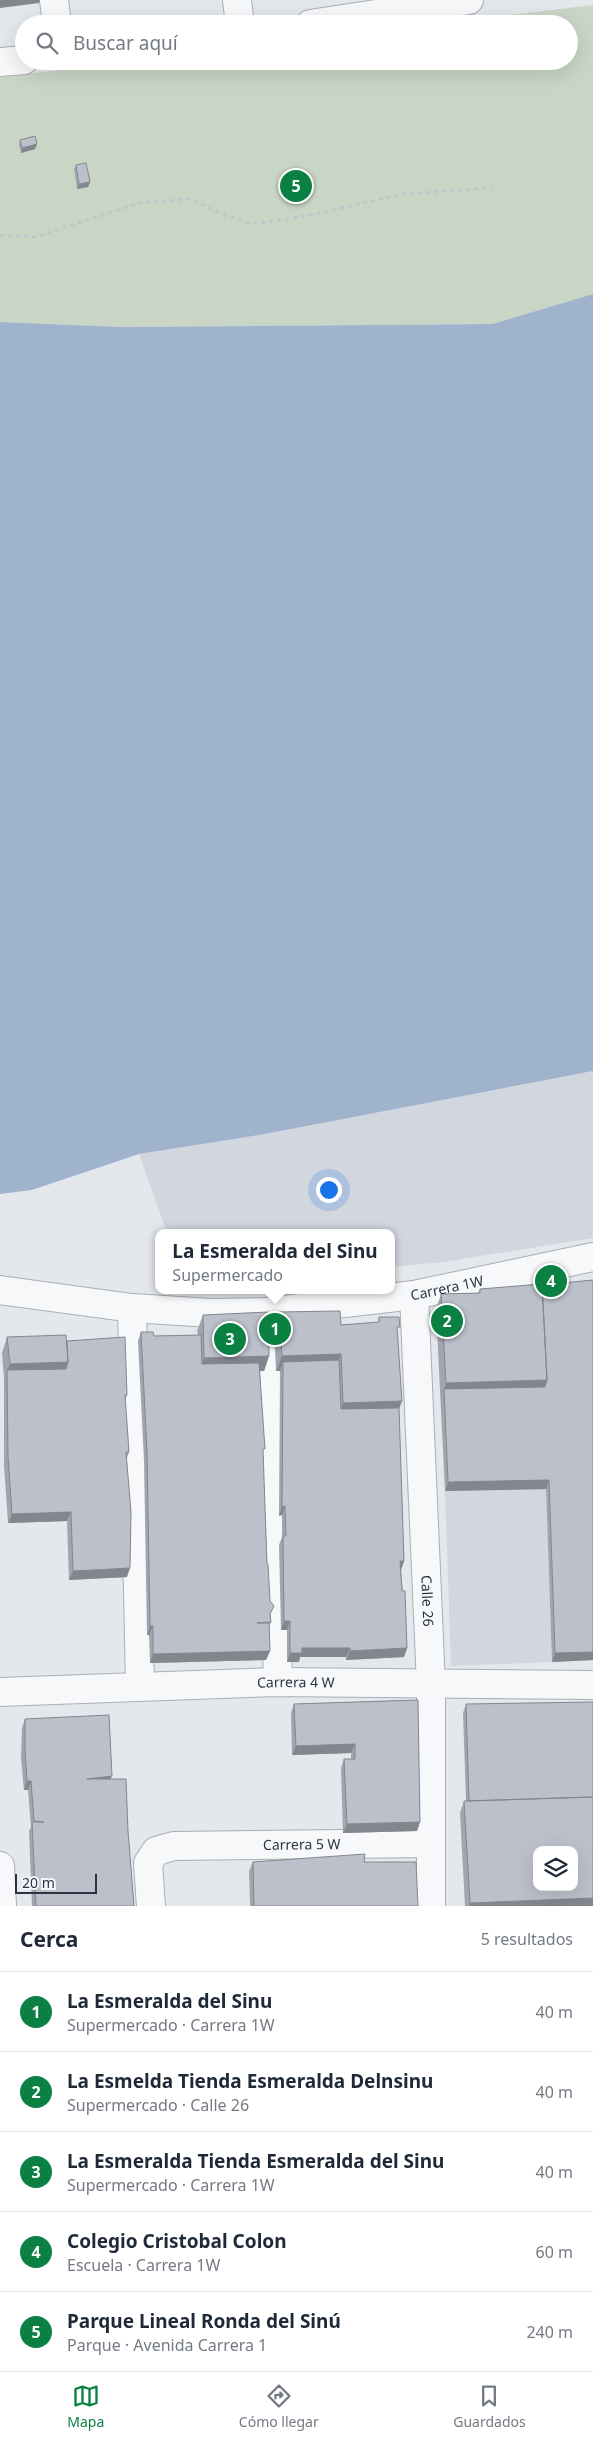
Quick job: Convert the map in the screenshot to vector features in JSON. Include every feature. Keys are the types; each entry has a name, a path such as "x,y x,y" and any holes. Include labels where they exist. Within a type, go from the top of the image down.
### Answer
{"street":[{"path":"54,0 56,15"},
{"path":"237,0 239,15"},
{"path":"370,15 469,0"},
{"path":"0,62 15,61"},
{"name":"Carrera 1W","path":"0,1290 132,1308 211,1313 266,1312 414,1295 593,1257"},
{"name":"Calle 26","path":"414,1295 431,1685 431,1906"},
{"path":"132,1308 140,1687"},
{"path":"266,1312 278,1682"},
{"name":"Carrera 4 W","path":"0,1692 278,1682 431,1685 593,1685"},
{"name":"Carrera 5 W","path":"151,1906 148,1862 156,1851 174,1846 431,1843"},
{"path":"0,1866 2,1906"}],"path":[{"path":"0,235 35,237 140,203 191,199 222,214 253,224 306,216 402,194 492,188"}],"shaded area":[{"path":"593,1071 593,1238 444,1262 395,1267 395,1229 166,1229 139,1154 265,1134"},
{"path":"546,1489 552,1662 451,1666 445,1491"}],"green space":[{"path":"593,5 593,294 492,324 121,327 0,322 0,77 60,70 578,70 578,15 510,15"}],"water":[{"path":"593,294 593,1071 265,1134 139,1154 32,1190 0,1194 0,322 121,327 492,324"}],"building":[{"path":"35,136 37,144 22,148 20,140"},
{"path":"86,163 90,182 79,184 76,165"},
{"path":"593,1280 593,1652 555,1653 549,1480 448,1482 444,1389 545,1387 547,1380 542,1285"},
{"path":"542,1284 547,1380 446,1383 441,1294 480,1293 480,1289"},
{"path":"340,1311 341,1325 379,1322 379,1317 399,1317 400,1327 397,1327 402,1401 343,1403 341,1354 282,1356 279,1312"},
{"path":"268,1312 269,1356 204,1358 203,1315"},
{"path":"141,1332 153,1332 154,1336 201,1335 202,1364 259,1363 265,1449 263,1449 267,1564 270,1601 274,1606 270,1614 271,1622 257,1623 269,1623 270,1651 153,1654 153,1626 150,1626 147,1452"},
{"path":"66,1335 68,1362 10,1364 7,1337"},
{"path":"125,1337 127,1395 125,1395 129,1452 126,1452 131,1512 130,1568 73,1571 71,1512 12,1514 8,1457 7,1370 66,1369 68,1362 67,1341"},
{"path":"339,1360 341,1409 399,1408 404,1561 400,1561 402,1591 405,1591 407,1648 350,1651 350,1648 302,1648 302,1653 290,1653 290,1621 284,1621 283,1536 286,1536 285,1506 282,1507 283,1362"},
{"path":"418,1700 420,1822 347,1824 344,1759 355,1759 355,1744 296,1746 294,1704"},
{"path":"593,1702 593,1797 469,1801 466,1704"},
{"path":"109,1715 112,1776 87,1779 126,1779 134,1906 36,1906 32,1822 44,1822 34,1821 31,1781 27,1781 25,1719"},
{"path":"593,1797 593,1898 470,1903 464,1801"},
{"path":"365,1854 364,1862 416,1862 418,1906 254,1906 253,1862"}],"place":[{"name":"Parque Lineal Ronda del Sinú","path":"296,186"},
{"name":"Colegio Cristobal Colon","path":"551,1281"},
{"name":"La Esmelda Tienda Esmeralda Delnsinu","path":"447,1321"},
{"name":"La Esmeralda del Sinu","path":"275,1329"},
{"name":"La Esmeralda Tienda Esmeralda del Sinu","path":"230,1339"}]}
